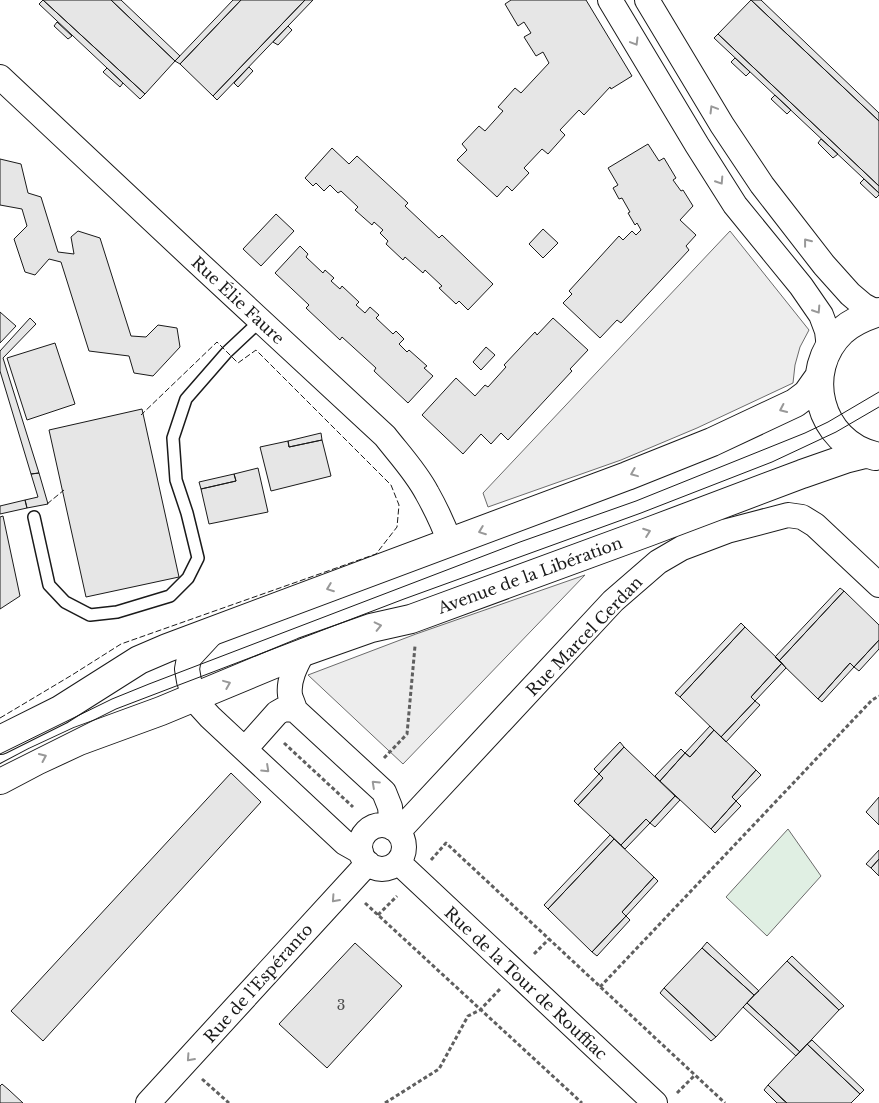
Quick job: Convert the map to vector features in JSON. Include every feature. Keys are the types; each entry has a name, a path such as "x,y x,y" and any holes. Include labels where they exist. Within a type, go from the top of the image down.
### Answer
{"street":[{"path":"610,0 736,206 801,286 821,315 827,331 829,348"},
{"path":"647,0 722,124 762,185 824,265 850,294 863,305 878,312"},
{"name":"Rue Élie Faure","path":"1,80 385,436 427,492 450,543"},
{"path":"872,456 849,445 828,422 820,400 819,377 822,362 829,348 842,332 858,320 878,312"},
{"path":"0,740 60,710 139,660 627,476 712,442 795,403 807,394 819,377"},
{"name":"Avenue de la Libération","path":"0,780 79,741 161,711 302,652 371,628 411,619 845,459 872,456"},
{"name":"Rue Marcel Cerdan","path":"395,830 613,601 658,562 682,548 727,531 788,515 802,517 815,525 879,585"},
{"path":"214,631 189,658 187,669 189,681 200,706 345,843 373,866 380,868 393,866 406,870"},
{"path":"302,652 290,682 290,694 296,710 384,792 390,807 395,830"},
{"path":"245,749 277,713 284,710 296,710"},
{"path":"364,857 361,845 362,838 372,828 385,825 395,830 402,838 404,844 402,856 406,870"},
{"name":"Rue de l'Espéranto","path":"148,1103 346,886 364,857"},
{"name":"Rue de la Tour de Rouffiac","path":"406,870 665,1099"}],"lane":[{"path":"34,516 49,585 65,602 90,615 117,612 170,596 188,578 198,558 188,513 176,480 174,438 186,399 227,352 260,321"}],"path":[{"path":"367,777 407,734 415,643"},
{"path":"600,987 872,700 879,696"},
{"path":"265,726 353,807"},
{"path":"378,915 406,870 446,843 725,1103"},
{"path":"346,886 582,1103"},
{"path":"385,1103 439,1069 468,1016 480,1010"},
{"path":"184,1063 229,1103"},
{"path":"665,1099 695,1075"}],"green space":[{"path":"788,829 821,876 767,936 726,897"}],"shaded area":[{"path":"730,231 809,330 800,347 793,383 697,428 621,460 488,507 483,493"},
{"path":"585,575 403,764 308,675 416,634"}],"building":[{"path":"43,0 111,0 175,61 145,94"},
{"path":"43,0 145,94 140,99 39,4"},
{"path":"111,0 121,0 180,56 175,61"},
{"path":"233,0 241,0 180,64 175,61"},
{"path":"241,0 305,0 213,96 180,64"},
{"path":"305,0 313,0 217,100 213,96"},
{"path":"511,0 586,0 632,76 611,89 610,87 584,115 579,110 560,130 565,135 548,154 542,149 524,168 529,173 512,191 507,186 497,197 457,160 467,150 462,144 479,126 485,131 503,111 498,107 515,88 521,93 549,63 543,52 536,56 524,37 531,33 524,22 518,26 505,4"},
{"path":"751,0 879,121 879,186 718,34"},
{"path":"751,0 761,0 879,113 879,121"},
{"path":"57,22 72,36 68,39 54,26"},
{"path":"288,26 292,30 278,45 273,42"},
{"path":"718,34 879,186 879,193 714,38"},
{"path":"735,58 750,72 746,76 731,62"},
{"path":"249,67 253,71 238,87 234,83"},
{"path":"107,68 123,83 120,87 103,72"},
{"path":"775,95 791,110 787,114 771,99"},
{"path":"821,139 838,154 833,158 818,143"},
{"path":"648,144 659,161 664,158 676,178 673,180 681,191 683,190 693,206 680,220 696,235 686,246 689,250 621,323 617,320 600,338 563,303 572,294 569,291 619,236 623,240 632,231 636,235 641,230 637,223 635,225 622,198 619,199 613,188 618,185 608,168"},
{"path":"332,148 349,164 357,156 408,203 405,206 439,238 442,235 493,284 468,310 459,301 456,304 439,288 442,286 425,270 423,273 405,257 403,260 386,244 388,241 380,233 383,230 374,222 372,225 355,210 358,207 341,191 338,193 330,185 324,191 316,183 313,186 305,178"},
{"path":"0,159 21,164 28,193 41,197 58,252 74,254 71,237 78,231 100,238 131,336 146,337 158,325 177,328 180,347 153,376 134,373 129,356 89,351 61,262 49,259 35,275 25,272 14,239 27,226 22,209 0,205"},
{"path":"864,179 879,193 876,198 860,183"},
{"path":"276,214 294,231 261,266 243,249"},
{"path":"543,229 558,243 543,258 529,244"},
{"path":"300,246 308,254 306,257 323,273 325,270 334,278 331,281 340,289 342,286 359,302 356,305 365,313 370,307 379,315 376,318 393,334 396,331 404,339 399,344 427,366 424,368 433,376 408,403 374,371 376,368 342,337 340,340 306,308 309,305 275,273"},
{"path":"0,312 16,326 0,343"},
{"path":"30,318 36,324 3,358 39,473 31,474 0,371 0,351"},
{"path":"553,318 588,350 570,369 572,371 508,440 501,433 491,444 481,434 463,454 422,415 456,378 475,396 485,385 488,387 506,367 504,365 535,332 537,335"},
{"path":"55,343 75,404 27,420 7,358"},
{"path":"486,347 495,355 481,370 473,362"},
{"path":"142,409 179,577 86,597 49,430"},
{"path":"321,433 322,440 289,447 288,441"},
{"path":"322,440 331,476 271,491 260,447 288,441 289,447"},
{"path":"258,468 268,512 209,524 201,489 236,481 234,474"},
{"path":"39,473 48,504 27,508 25,500 38,497 31,474"},
{"path":"234,474 236,481 201,489 199,482"},
{"path":"25,500 27,508 0,514 0,506"},
{"path":"3,516 20,596 0,609 0,517"},
{"path":"840,588 844,591 779,661 775,657"},
{"path":"844,591 879,625 879,640 854,667 850,663 818,699 779,661"},
{"path":"741,623 745,627 680,697 675,693"},
{"path":"745,627 782,663 751,697 755,701 721,737 680,697"},
{"path":"879,640 879,649 859,671 854,667"},
{"path":"782,663 786,668 755,701 751,697"},
{"path":"850,663 854,667 822,702 818,699"},
{"path":"755,701 760,705 726,742 721,737"},
{"path":"710,726 714,730 690,757 685,753"},
{"path":"714,730 756,770 732,797 736,801 711,829 660,781 685,753 690,757"},
{"path":"620,742 624,747 599,774 594,769"},
{"path":"624,747 675,796 650,823 646,819 621,845 578,805 603,778 599,774"},
{"path":"681,749 685,753 660,781 655,776"},
{"path":"756,770 761,775 736,801 732,797"},
{"path":"231,773 261,802 43,1041 11,1011"},
{"path":"599,774 603,778 578,805 574,801"},
{"path":"675,796 680,800 655,827 650,823"},
{"path":"879,797 879,825 866,812"},
{"path":"736,801 741,806 715,833 711,829"},
{"path":"646,819 650,823 625,849 621,845"},
{"path":"610,835 614,839 548,909 544,905"},
{"path":"614,839 654,877 622,912 626,916 592,952 548,909"},
{"path":"879,850 879,859 871,868 866,864"},
{"path":"879,859 879,876 871,868"},
{"path":"654,877 658,881 626,916 622,912"},
{"path":"626,916 630,920 597,956 592,952"},
{"path":"707,942 759,991 754,995 702,948"},
{"path":"355,943 402,986 327,1068 279,1024"},
{"path":"702,948 754,995 716,1037 664,988"},
{"path":"792,956 844,1006 839,1010 787,961"},
{"path":"787,961 839,1010 800,1052 747,1003"},
{"path":"664,988 716,1037 711,1041 660,993"},
{"path":"747,1003 800,1052 796,1056 743,1007"},
{"path":"812,1040 864,1090 860,1094 807,1044"},
{"path":"807,1044 860,1094 851,1103 787,1103 768,1085"},
{"path":"2,1084 23,1103 0,1103 0,1086"},
{"path":"768,1085 787,1103 777,1103 764,1090"}],"tram line":[{"path":"0,754 112,699 149,684 520,542 636,501 805,433 828,422 879,392"},
{"path":"0,767 116,709 404,599 641,513 772,462 836,432 879,407"}],"fence":[{"path":"0,718 121,644 376,554 397,527 399,505 391,485 256,350 238,363 217,342 141,415"},
{"path":"47,504 64,490"}]}
